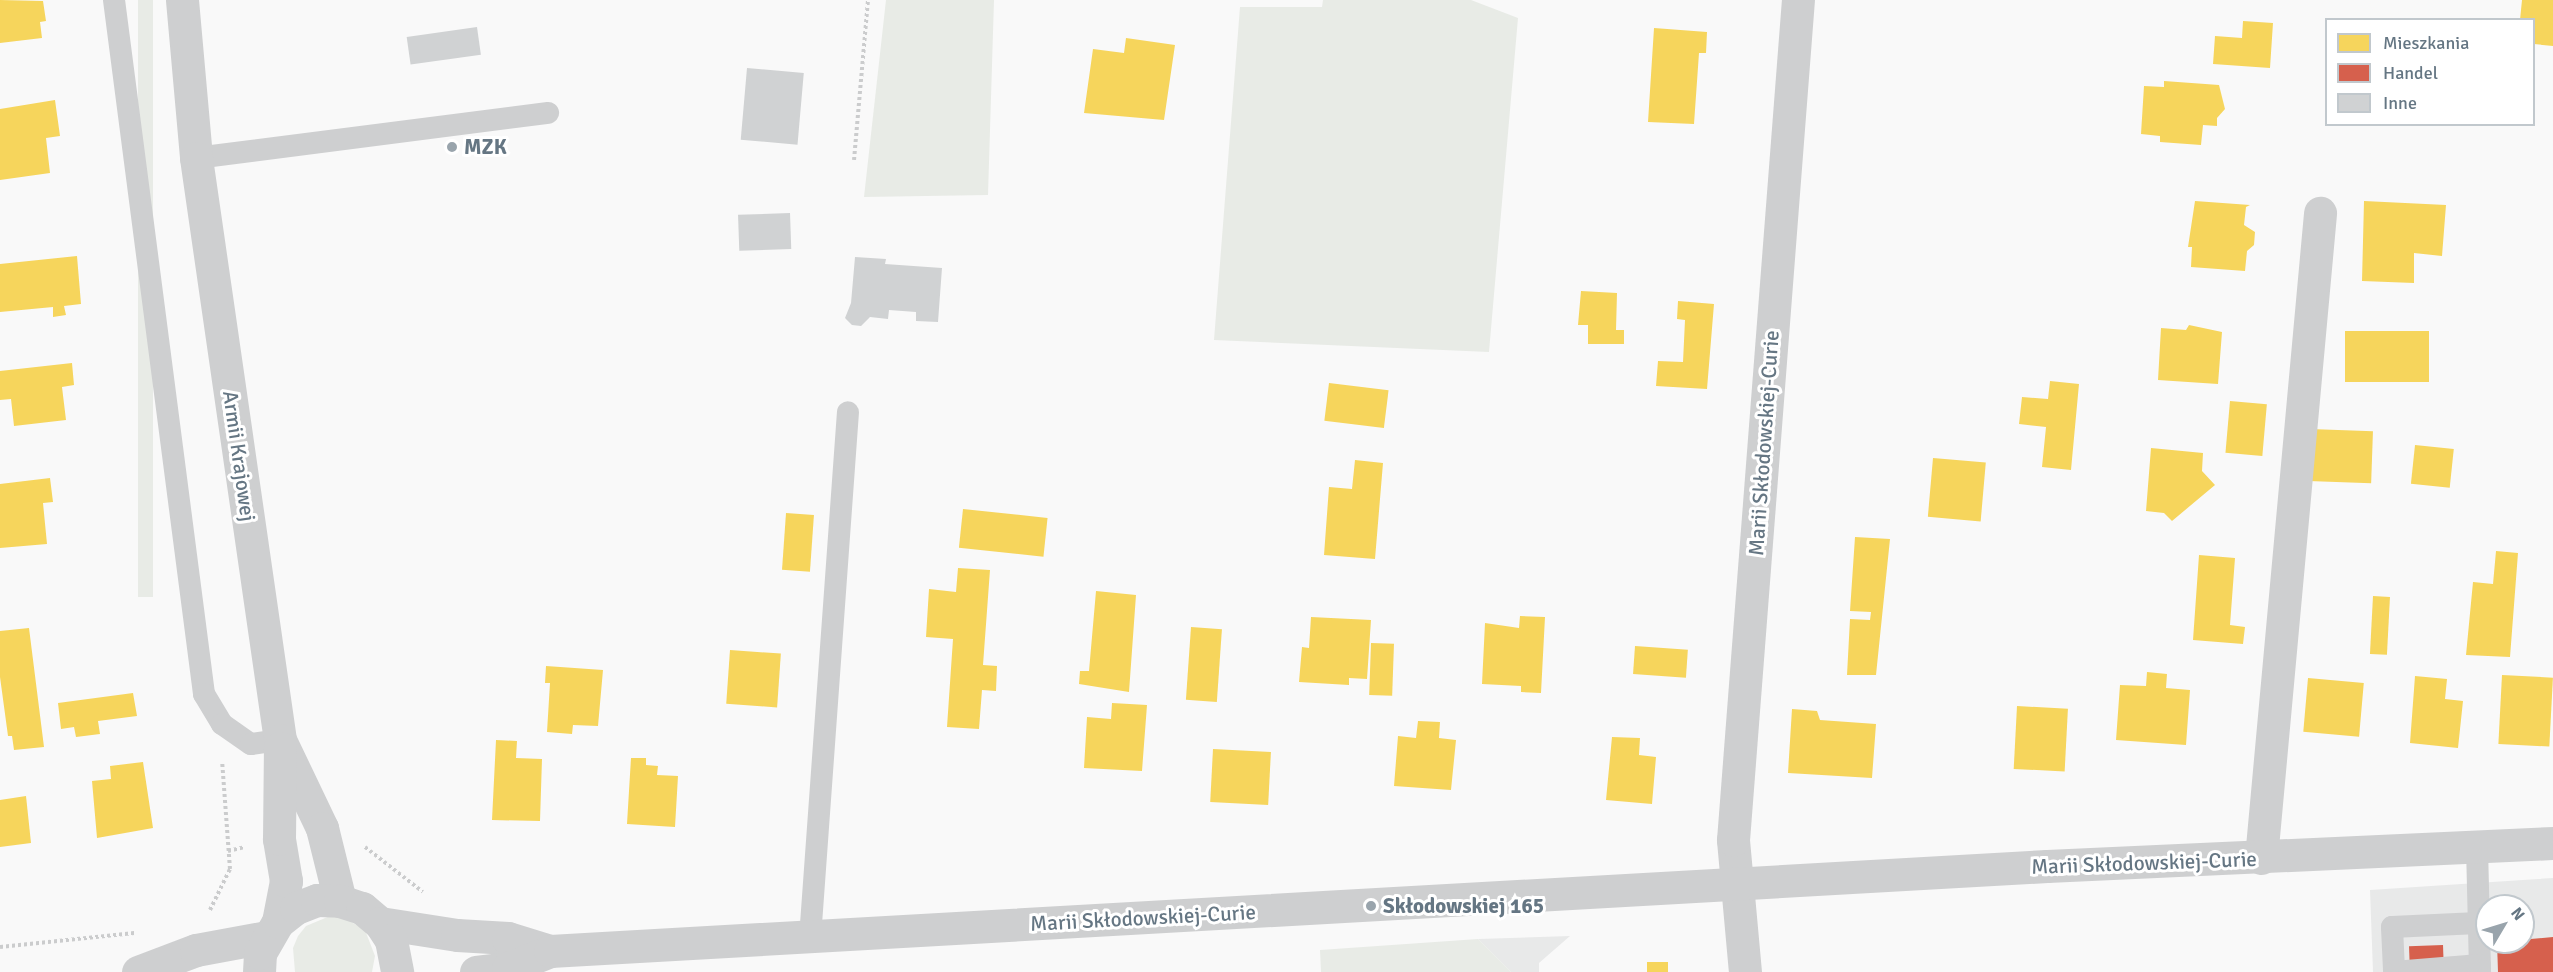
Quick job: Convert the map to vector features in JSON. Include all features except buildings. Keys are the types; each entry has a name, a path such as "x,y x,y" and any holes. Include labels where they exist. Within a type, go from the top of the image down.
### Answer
{"street":[{"name":"Armii Krajowej","path":"182,0 196,158 280,740 322,828 340,900"},
{"name":"Marii Skłodowskiej-Curie","path":"1745,972 1733,840 1798,0"},
{"path":"2261,858 2320,213"},
{"path":"259,972 260,953 273,929 286,881 279,839 280,740"},
{"name":"Marii Skłodowskiej-Curie","path":"476,972 508,968 550,951 1736,886 2047,866 2553,843"},
{"path":"138,972 196,950 273,929 296,908 318,900 340,900 362,908 380,923 391,940 397,972"},
{"name":"Marii Skłodowskiej-Curie","path":"380,923 458,935 508,938 550,951"}],"lane":[{"path":"114,0 204,694 222,724 251,744 280,740"},
{"path":"196,158 548,113"},
{"path":"810,938 848,412"},
{"path":"2477,847 2478,894"},
{"path":"2475,923 2392,927 2394,971 2480,968"}],"path":[{"path":"854,160 868,0"},
{"path":"207,916 230,869 220,743 222,724"},
{"path":"363,846 426,894"},
{"path":"0,946 138,933"}],"shaded area":[{"path":"138,0 153,0 153,597 138,597"},
{"path":"886,0 994,0 988,195 864,197"},
{"path":"1323,0 1471,0 1518,18 1489,352 1214,340 1240,7 1322,7"},
{"path":"2553,878 2553,972 2373,972 2370,890"},
{"path":"330,916 343,917 365,930 375,956 372,972 295,972 293,948 298,936 306,926"},
{"path":"1570,936 1539,963 1539,972 1511,972 1478,939"},
{"path":"1478,939 1511,972 1321,972 1320,950"}],"place":[{"name":"MZK","path":"452,147"},
{"name":"Skłodowskiej 165","path":"1371,906"}]}
